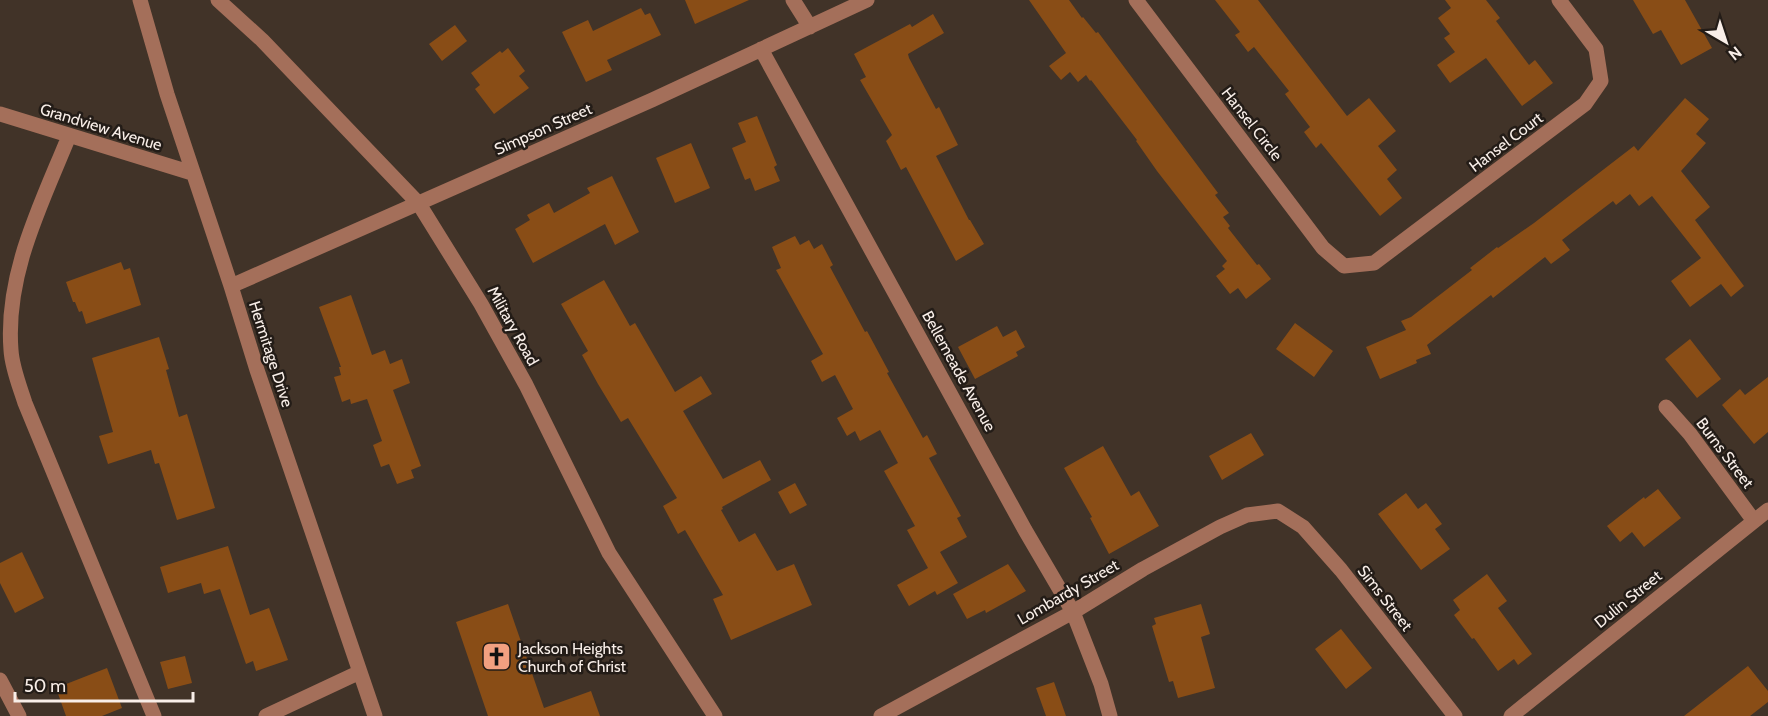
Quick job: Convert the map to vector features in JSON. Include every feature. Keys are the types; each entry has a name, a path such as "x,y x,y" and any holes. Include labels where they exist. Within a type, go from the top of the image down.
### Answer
{"street":[{"name":"Hermitage Drive","path":"140,0 192,173 231,286 256,370 375,716"},
{"name":"Military Road","path":"218,0 262,40 419,204 481,304 526,385 609,553 715,716"},
{"path":"793,0 810,27"},
{"name":"Simpson Street","path":"231,286 419,204 867,0"},
{"name":"Hansel Circle","path":"1136,0 1323,248 1344,266"},
{"name":"Hansel Court","path":"1344,266 1374,263 1585,104 1601,81 1596,49 1559,0"},
{"name":"Bellemeade Avenue","path":"761,49 1025,530 1073,612 1101,684 1110,716"},
{"name":"Grandview Avenue","path":"0,114 192,173"},
{"path":"69,136 20,259 10,308 11,353 25,403 154,716"},
{"name":"Burns Street","path":"1666,407 1690,434 1754,521"},
{"name":"Dulin Street","path":"1511,716 1768,510"},
{"name":"Lombardy Street","path":"881,716 1073,612 1143,569 1220,527 1247,515 1278,511"},
{"name":"Sims Street","path":"1278,511 1303,527 1341,570 1455,716"},
{"path":"266,716 360,672"},
{"path":"0,680 19,716"}],"building":[{"path":"685,0 749,0 695,24"},
{"path":"1029,0 1069,0 1082,18 1096,33 1098,32 1218,193 1215,195 1229,213 1223,217 1230,226 1228,228 1271,279 1246,299 1238,288 1230,294 1216,276 1225,269 1222,266 1227,261 1157,171 1137,140 1091,80 1086,75 1078,82 1070,72 1061,80 1049,66 1066,53"},
{"path":"1215,0 1258,0 1347,116 1369,98 1396,131 1378,146 1397,170 1387,179 1402,198 1380,216 1321,143 1316,148 1304,132 1310,127 1285,94 1289,91 1254,47 1248,52 1235,35 1240,32"},
{"path":"1445,0 1486,0 1500,18 1496,21 1529,65 1535,60 1553,83 1522,106 1486,58 1450,83 1437,65 1455,52 1444,38 1450,34 1438,18 1451,8"},
{"path":"1633,0 1685,0 1712,48 1681,65 1661,30 1653,34"},
{"path":"641,8 645,15 650,13 661,35 607,60 612,70 586,82 562,32 588,20 593,31"},
{"path":"933,14 944,33 908,54 936,109 939,107 958,145 936,156 984,244 956,261 906,167 901,170 886,141 892,135 860,80 866,77 854,54 910,24 912,27"},
{"path":"455,25 467,41 442,61 429,44"},
{"path":"508,48 525,71 519,76 529,88 494,114 475,89 480,85 471,73 500,51 502,53"},
{"path":"1685,98 1709,119 1696,134 1706,143 1681,171 1710,207 1695,220 1744,286 1731,297 1721,284 1690,307 1671,281 1701,258 1652,196 1639,206 1630,194 1616,205 1613,201 1562,240 1570,250 1551,264 1545,257 1493,298 1491,295 1427,345 1431,354 1416,360 1417,363 1380,379 1366,347 1406,330 1401,321 1411,317 1472,270 1470,268 1497,247 1534,223 1634,146 1638,151"},
{"path":"757,116 777,165 774,167 780,181 755,191 750,178 745,180 732,148 746,142 738,123"},
{"path":"691,143 710,188 675,203 656,158"},
{"path":"612,176 639,232 615,245 605,224 533,263 515,229 530,220 527,215 549,203 554,213 590,193 587,188"},
{"path":"795,236 800,245 809,240 814,249 822,244 833,265 830,267 865,332 867,331 889,372 887,373 923,438 927,435 937,454 929,458 961,516 957,518 967,537 940,552 958,583 937,595 935,591 909,606 897,585 928,568 907,530 915,526 884,471 898,463 880,430 860,441 855,431 847,436 837,418 853,409 835,375 822,382 811,361 823,354 776,270 781,268 772,247"},
{"path":"121,262 124,270 130,268 141,305 86,324 82,311 79,312 73,302 66,282"},
{"path":"604,280 630,326 635,323 675,392 701,376 712,394 683,411 723,479 760,460 771,480 722,507 721,510 739,542 755,533 777,571 794,564 812,605 731,640 713,599 723,595 685,530 678,534 663,506 677,498 628,418 621,422 598,384 582,355 588,351 561,304"},
{"path":"351,295 372,355 385,350 390,364 402,359 410,383 393,390 421,466 411,470 414,478 397,484 389,464 381,467 373,445 382,441 367,399 351,404 350,399 342,402 334,377 341,375 339,367 341,367 319,307"},
{"path":"1295,323 1333,351 1314,377 1276,349"},
{"path":"997,326 1003,337 1016,330 1025,347 1016,352 1018,356 975,379 958,347"},
{"path":"159,337 169,369 166,370 179,417 187,414 215,508 177,520 159,463 155,464 151,450 108,464 99,436 113,432 92,358"},
{"path":"1690,339 1721,379 1697,398 1665,359"},
{"path":"1768,377 1768,432 1754,444 1722,405 1740,389 1745,395"},
{"path":"1251,433 1264,455 1222,480 1209,456"},
{"path":"1103,446 1131,496 1139,491 1159,526 1109,554 1090,518 1092,517 1064,468"},
{"path":"795,483 807,505 790,514 778,492"},
{"path":"1658,489 1681,518 1644,547 1632,532 1620,542 1607,526"},
{"path":"1406,493 1418,509 1426,503 1442,524 1435,529 1450,549 1421,570 1378,514"},
{"path":"228,546 250,615 269,608 288,660 256,671 253,661 246,664 220,589 204,594 201,583 168,593 160,567"},
{"path":"22,552 44,598 15,613 0,583 0,563"},
{"path":"1008,564 1026,591 986,613 985,610 967,619 953,594"},
{"path":"1487,574 1507,601 1498,608 1532,654 1518,665 1514,659 1498,671 1454,615 1460,610 1453,600"},
{"name":"Jackson Heights Church of Christ","path":"508,604 544,708 591,691 600,716 488,716 456,622"},
{"path":"1201,604 1210,634 1201,637 1215,688 1178,698 1173,681 1169,682 1152,626 1156,624 1154,618"},
{"path":"1341,629 1372,668 1346,689 1315,649"},
{"path":"185,656 192,683 168,689 160,662"},
{"path":"1748,666 1768,691 1768,702 1750,716 1684,716"},
{"path":"107,668 122,708 102,716 66,716 56,688"},
{"path":"1054,682 1066,716 1046,716 1036,688"}],"place":[{"name":"Jackson Heights Church of Christ","path":"497,657"}]}
